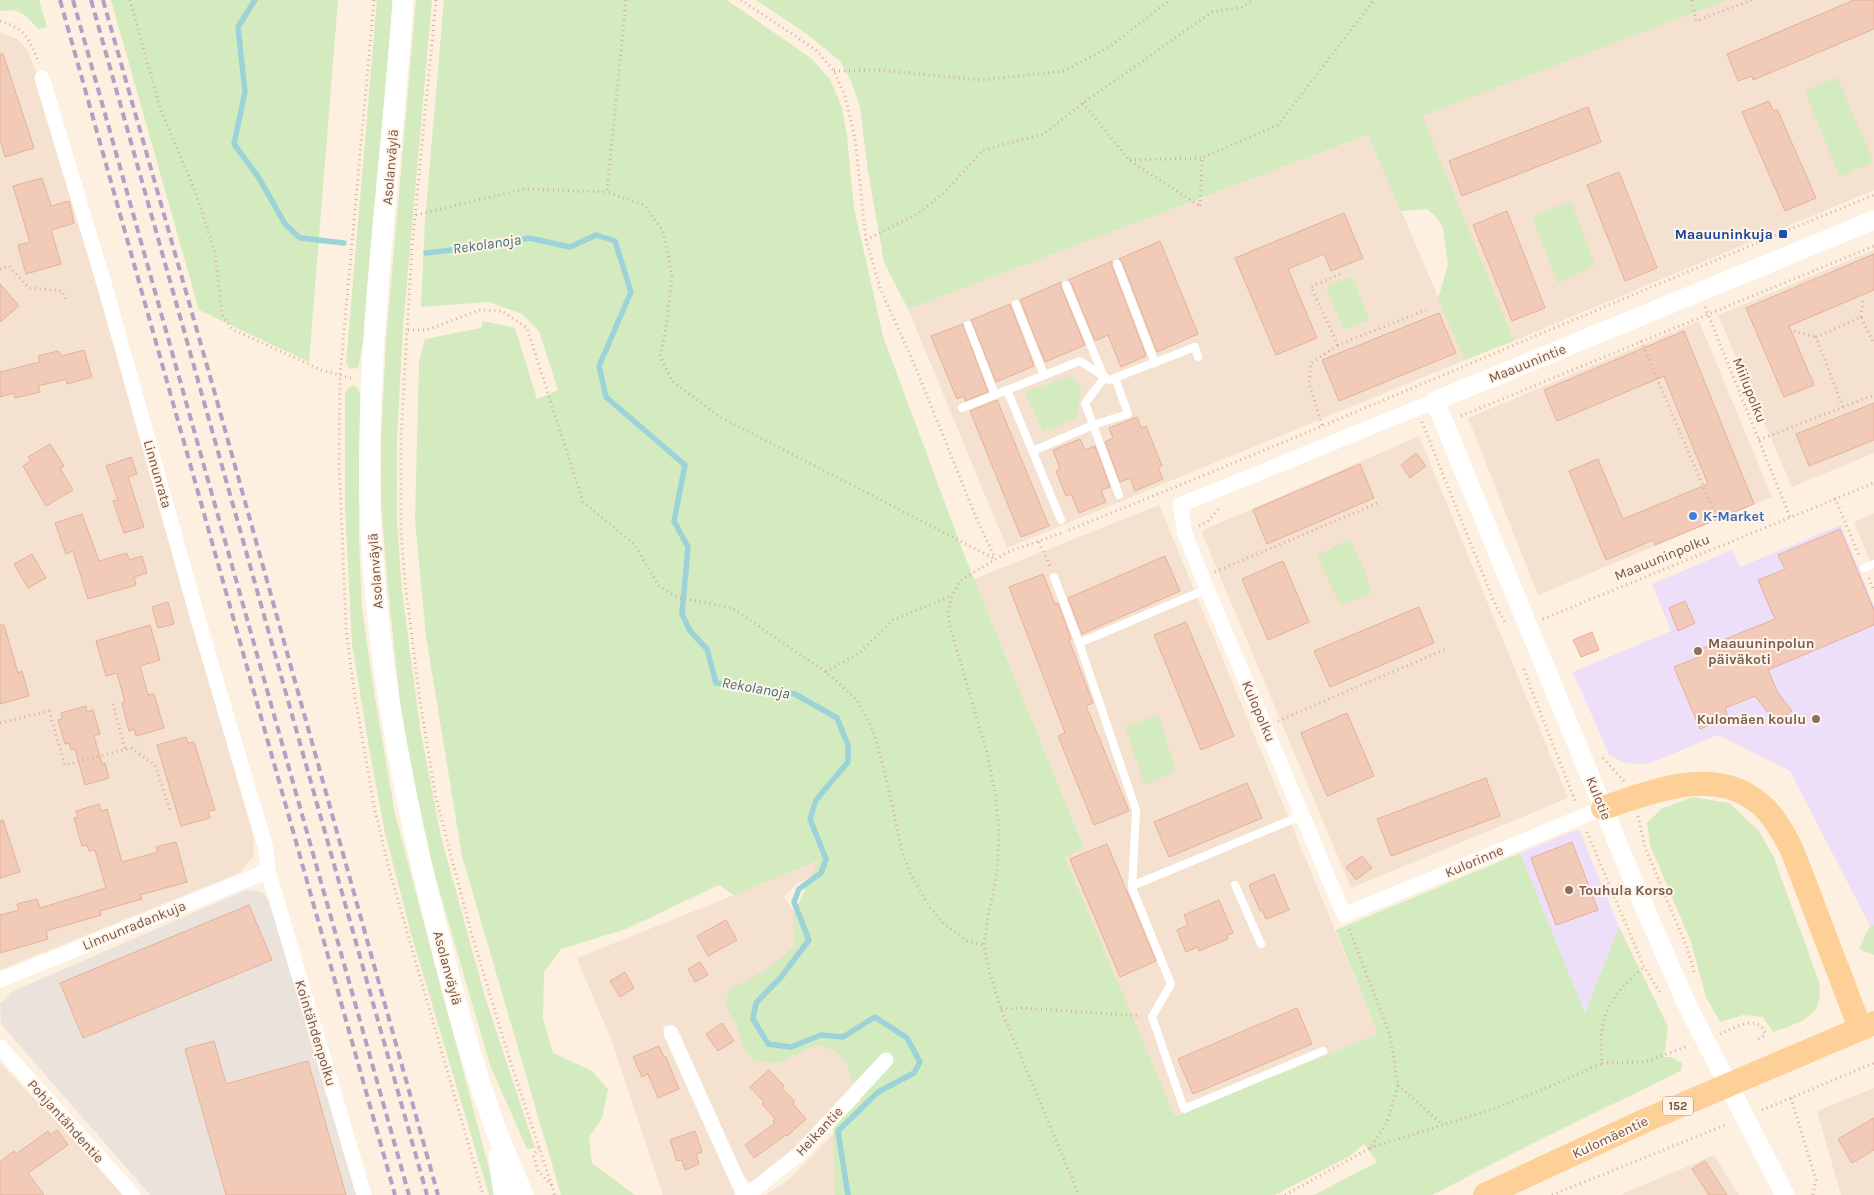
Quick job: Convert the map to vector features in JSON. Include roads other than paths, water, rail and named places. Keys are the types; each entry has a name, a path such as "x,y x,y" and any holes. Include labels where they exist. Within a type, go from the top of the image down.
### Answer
{"main road":[{"name":"Asolanväylä","path":"403,0 397,86 376,301 372,383 370,500 377,610 391,717 409,811 438,934 466,1037 496,1129 523,1195"},
{"path":"1604,808 1672,787 1710,784 1732,789 1750,796 1766,810 1780,827 1792,850 1867,1026"},
{"name":"Kulomäentie","path":"1485,1195 1644,1121 1867,1026"},
{"name":"Asolanväylä","path":"496,1129 504,1195"}],"street":[{"name":"Linnunrata","path":"42,78 106,290 200,626 266,849 268,871"},
{"name":"Maauunintie","path":"1180,505 1874,220"},
{"name":"Kulotie","path":"1435,401 1689,1009 1783,1191"},
{"name":"Kulopolku","path":"1180,505 1185,534 1344,916"},
{"name":"Kulorinne","path":"1344,916 1604,808"},
{"name":"Linnunradankuja","path":"0,980 268,871"},
{"name":"Kointähdenpolku","path":"268,871 364,1195"},
{"name":"Heikantie","path":"671,1033 745,1195 799,1154 886,1060"},
{"name":"Pohjantähdentie","path":"0,1047 133,1195"}],"lane":[{"path":"1117,264 1155,363"},
{"path":"1066,285 1104,376"},
{"path":"1016,304 1044,375"},
{"path":"968,325 995,395"},
{"path":"962,408 1080,360 1109,380 1195,347 1198,357"},
{"path":"1104,376 1085,403 1119,496"},
{"path":"1033,451 1093,425 1128,414 1115,378"},
{"path":"1008,390 1061,520"},
{"path":"1864,568 1874,564"},
{"path":"1054,577 1079,643 1136,810 1132,886 1171,984 1152,1017 1184,1109 1323,1051"},
{"path":"1079,643 1205,583"},
{"path":"1132,886 1303,815"},
{"path":"1235,885 1261,944"}],"waterway":[{"name":"Rekolanoja","path":"255,0 238,27 245,92 234,144 259,178 285,224 300,238 344,243"},
{"name":"Rekolanoja","path":"426,253 485,246 529,238 570,247 596,235 615,241 631,292 599,366 606,397 685,465 674,521 688,547 682,614 690,631 707,649 716,683 795,694 837,718 848,745 848,762 816,800 810,819 826,859 821,873 799,889 794,902 809,940 781,977 756,1003 753,1019 768,1044 791,1047 821,1035 843,1037 875,1017 907,1038 920,1062 914,1073 878,1092 838,1131 848,1195"}],"railway":[{"path":"60,0 395,1195"},
{"path":"73,0 409,1195"},
{"path":"91,0 427,1195"},
{"path":"103,0 217,401 438,1195"}],"place":[{"name":"Maauuninkuja","path":"1783,234"},
{"name":"K-Market","path":"1693,516"},
{"name":"Maauuninpolun päiväkoti","path":"1698,651"},
{"name":"Kulomäen koulu","path":"1816,719"},
{"name":"Touhula Korso","path":"1569,890"}]}
